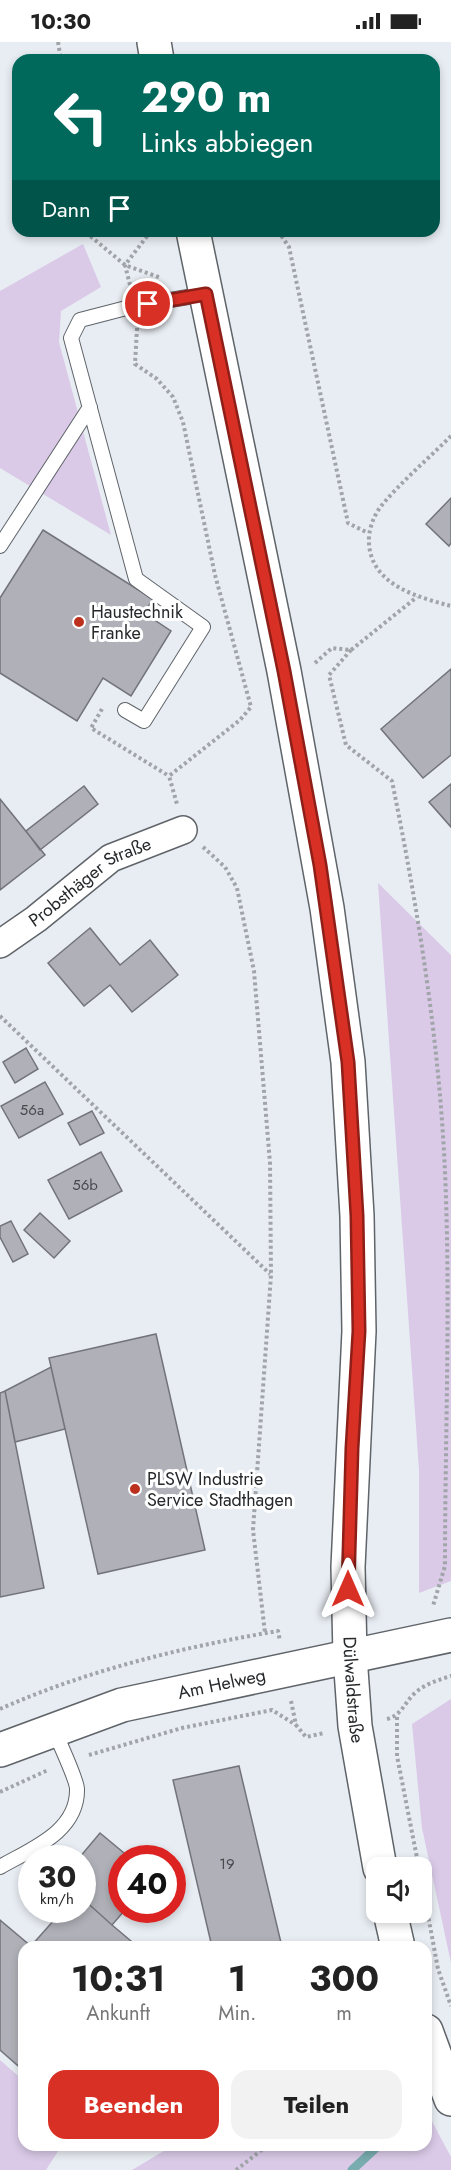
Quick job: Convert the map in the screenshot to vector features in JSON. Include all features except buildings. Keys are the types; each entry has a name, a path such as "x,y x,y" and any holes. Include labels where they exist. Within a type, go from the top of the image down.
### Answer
{"street":[{"name":"Dülwaldstraße","path":"194,237 307,795 327,908 348,1062 357,1216 359,1331 348,1567 350,1656 355,1726 378,1857"},
{"name":"Probsthäger Straße","path":"0,944 36,919 111,858 183,830"},
{"name":"Am Helweg","path":"0,1750 53,1728 122,1705 444,1637"},
{"path":"393,1923 397,1941"},
{"path":"432,2047 451,2099"}],"lane":[{"path":"125,710 144,721 203,627 136,579 71,338 80,320 134,306 206,294"},
{"path":"0,546 90,407"},
{"path":"0,1867 52,1837 72,1815 78,1788 53,1728"}],"path":[{"path":"91,237 125,265 206,294"},
{"path":"146,237 125,265 139,336 135,364 157,379 173,397 183,422 214,575 251,707 240,720 169,776 183,830 225,867 237,888 254,971 270,1163 271,1275 253,1530 265,1633"},
{"path":"282,237 289,247 348,523 368,533"},
{"path":"451,436 380,507 368,533 370,559 386,580 417,597 451,606"},
{"path":"417,597 351,650 329,675 346,745 392,781 411,874 432,1013 446,1198 446,1566 432,1609 444,1637"},
{"path":"315,663 332,648 351,650"},
{"path":"0,1016 271,1275"},
{"path":"285,1669 296,1725"},
{"path":"416,1857 397,1756 397,1716 415,1693 431,1682 451,1676"},
{"path":"0,1792 67,1762 182,1728 272,1710 296,1725 306,1737 397,1716"},
{"path":"429,1923 438,1969 451,2006"},
{"path":"236,2170 260,2151"}],"shaded area":[{"path":"83,244 101,287 61,311 59,342 111,535 0,468 0,291"},
{"path":"378,883 451,955 451,1581 419,1593 419,1470"},
{"path":"451,1699 451,1963 432,1875 432,1857 428,1857 422,1828 412,1724"},
{"path":"0,2060 18,2076 18,2151 58,2151 46,2170 0,2170"},
{"path":"432,2121 451,2157 451,2170 132,2170 164,2151 432,2151"}],"waterway":[{"path":"352,2170 373,2151"}],"place":[{"name":"Haustechnik Franke","path":"79,622"},
{"name":"PLSW Industrie Service Stadthagen","path":"135,1489"}],"route":[{"path":"148,304 206,294 284,671 327,908 348,1062 357,1216 359,1331 352,1448 348,1589"}]}
